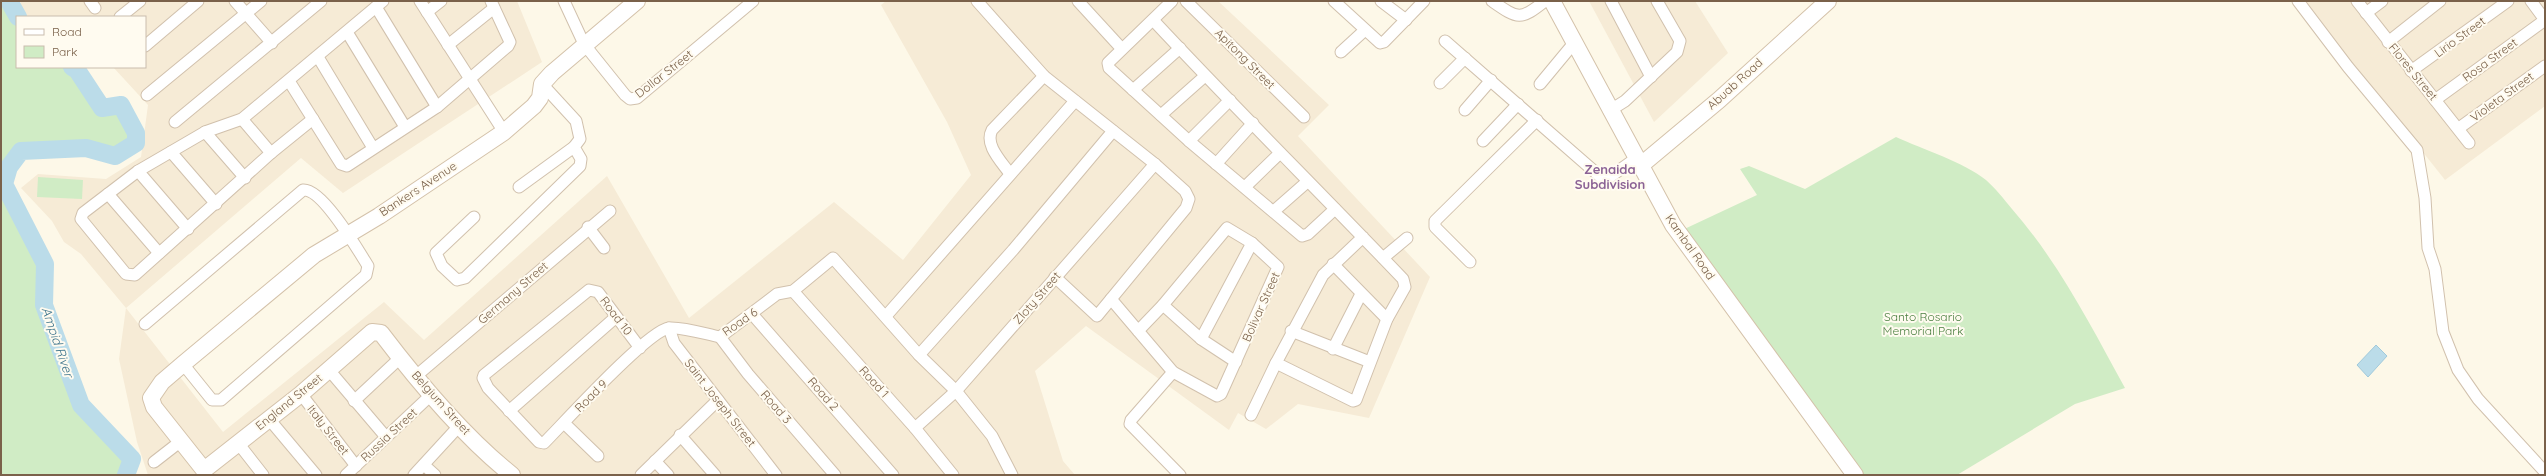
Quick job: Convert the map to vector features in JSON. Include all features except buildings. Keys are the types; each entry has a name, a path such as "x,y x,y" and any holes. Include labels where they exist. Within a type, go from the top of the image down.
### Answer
{"street":[{"path":"121,16 140,1"},
{"path":"146,45 198,1"},
{"path":"235,1 272,43"},
{"path":"147,95 261,1"},
{"path":"175,122 321,1"},
{"path":"420,1 504,132"},
{"path":"427,12 441,1"},
{"path":"564,1 584,44"},
{"name":"Bankers Avenue","path":"181,441 154,407 151,398 162,382 314,255 348,232 379,216 504,132 534,106 540,98 542,84 584,44 637,1"},
{"name":"Dollar Street","path":"584,44 625,95 630,99 637,98 753,1"},
{"path":"977,1 1044,76 1155,164 1185,191 1189,199 1186,208 1096,316 1055,277"},
{"path":"1078,1 1122,49"},
{"path":"1172,1 1122,49 1107,66 1189,141 1216,164 1246,186 1305,236 1335,209"},
{"name":"Apitong Street","path":"1186,1 1304,117"},
{"path":"1334,1 1380,43 1384,42 1424,1"},
{"path":"1382,1 1406,20"},
{"path":"1492,1 1516,16 1523,16 1545,1"},
{"name":"Kambal Road","path":"1552,1 1637,162 1673,225 1855,475"},
{"path":"1611,1 1652,77"},
{"path":"1609,110 1625,101 1652,77 1677,52 1680,47 1680,41 1658,1"},
{"name":"Abuab Road","path":"1637,162 1719,100 1828,1"},
{"path":"2298,1 2348,67 2417,150 2425,198 2428,248 2435,269 2443,332 2458,370 2478,399 2545,472"},
{"name":"Flores Street","path":"2357,1 2411,71 2459,128 2469,143"},
{"path":"2366,13 2382,1"},
{"path":"2388,42 2440,1"},
{"name":"Lirio Street","path":"2411,71 2508,1"},
{"path":"2531,1 2545,20"},
{"path":"313,119 271,153 245,178 135,275 126,274 80,219 83,213 138,171 204,132 242,119 318,57 379,4 437,107"},
{"path":"289,81 343,166 347,166 437,107 509,44 493,4 448,45"},
{"path":"1153,20 1205,76 1253,123 1307,182 1403,279 1405,287 1387,319 1356,400 1353,401 1276,363"},
{"name":"Rosa Street","path":"2435,100 2545,20"},
{"path":"1341,52 1365,30"},
{"path":"346,32 405,127"},
{"path":"1445,41 1603,179 1607,179 1637,162"},
{"path":"1540,84 1574,44"},
{"path":"1134,90 1180,48"},
{"path":"318,57 373,148"},
{"path":"1440,84 1465,58"},
{"name":"Violeta Street","path":"2459,128 2545,66"},
{"path":"1010,174 990,145 988,137 992,130 1044,76"},
{"path":"1161,115 1205,76"},
{"path":"1465,110 1491,80"},
{"path":"519,187 574,147 580,139 576,121 542,84"},
{"path":"1189,141 1230,100"},
{"path":"1012,475 992,436 956,391 919,355 886,316 1075,101"},
{"path":"1483,141 1518,104"},
{"path":"242,119 271,153"},
{"path":"1470,262 1435,227 1435,221 1537,120"},
{"path":"1216,164 1253,123"},
{"path":"919,355 1013,250 1113,131"},
{"path":"204,132 245,178"},
{"path":"474,217 436,253 442,266 457,280 465,278 574,174 580,166 581,159 574,147"},
{"path":"171,152 216,204"},
{"path":"1246,186 1280,153"},
{"name":"Zloty Street","path":"915,428 956,391 1155,164"},
{"path":"138,171 188,229"},
{"path":"1274,210 1307,182"},
{"path":"145,324 303,190 313,192 348,232 368,266 366,275 221,400 212,400 183,364"},
{"path":"108,194 159,253"},
{"name":"Germany Street","path":"416,376 588,227 610,211"},
{"path":"588,227 604,248"},
{"name":"Bolivar Street","path":"1138,331 1163,305 1225,229 1230,230 1252,243 1279,269 1221,394 1217,396 1173,372"},
{"path":"1251,415 1291,332 1323,275 1363,237"},
{"path":"1383,258 1407,238"},
{"path":"1201,339 1252,243"},
{"name":"Road 6","path":"669,328 720,337 777,294 793,291 831,258 834,259 886,316"},
{"path":"1333,264 1387,319"},
{"name":"Road 10","path":"509,411 485,383 484,375 589,290 598,292 640,348"},
{"name":"Road 1","path":"793,291 915,428 953,475"},
{"path":"1333,349 1361,294"},
{"path":"1111,299 1173,372 1131,420 1130,424 1180,475"},
{"path":"1163,305 1201,339 1236,362"},
{"name":"Road 2","path":"752,314 893,475"},
{"path":"509,411 616,317"},
{"path":"640,348 660,331 669,328"},
{"name":"Saint Joseph Street","path":"669,328 674,343 776,475"},
{"name":"Belgium Street","path":"372,332 381,333 400,358 460,425 512,475"},
{"name":"England Street","path":"203,473 238,443 301,394 372,332"},
{"path":"1291,332 1370,362"},
{"name":"Road 3","path":"720,337 748,374 835,475"},
{"name":"Road 9","path":"509,411 541,444 544,443 640,348"},
{"path":"354,401 400,358"},
{"path":"329,370 386,437"},
{"name":"Italy Street","path":"301,394 356,466"},
{"name":"Russia Street","path":"346,475 432,394"},
{"path":"641,475 680,435 718,400"},
{"path":"269,419 316,475"},
{"path":"564,423 598,456"},
{"path":"414,475 424,466 460,425"},
{"path":"680,435 716,475"},
{"path":"154,462 181,441 203,473"},
{"path":"238,443 263,475"},
{"path":"655,460 668,475"},
{"path":"424,466 435,475"}],"shaded area":[{"path":"21,1 517,1 542,62 343,193 301,158 126,308 81,254 64,242 52,221 21,188 38,174 106,179 141,157 148,105 114,68 146,68 146,16 22,16 18,11"},
{"path":"886,1 1218,1 1329,105 1298,136 1430,277 1369,418 1298,404 1266,429 1238,413 1229,430 1086,326 1035,371 1063,461 1075,475 148,475 137,442 119,359 126,308 223,432 384,302 424,340 607,176 689,318 834,202 903,260 971,175 947,122 881,5"},
{"path":"1589,1 1695,1 1728,53 1654,122"},
{"path":"2303,1 2545,1 2545,106 2445,180"}],"green space":[{"path":"1,1 9,1 17,16 16,16 16,68 74,68 77,70 102,108 121,105 136,133 136,143 115,156 86,148 21,151 9,167 4,184 45,264 44,305 81,405 132,459 126,475 1,475"},
{"name":"Santo Rosario Memorial Park","path":"1896,137 1966,167 1977,173 1996,190 2045,251 2087,318 2125,388 2075,404 1957,475 1858,475 1678,232 1757,195 1740,169 1749,166 1805,189"},
{"path":"38,177 83,180 82,199 37,197"}],"water":[{"path":"2376,345 2387,356 2368,377 2357,365"}],"waterway":[{"path":"9,1 17,16"},
{"name":"Ampid River","path":"74,68 77,70 102,108 121,105 136,133 136,143 115,156 86,148 21,151 9,167 4,184 45,264 44,305 81,405 132,459 126,475"}],"district":[{"name":"Zenaida Subdivision","path":"1610,176"}]}
